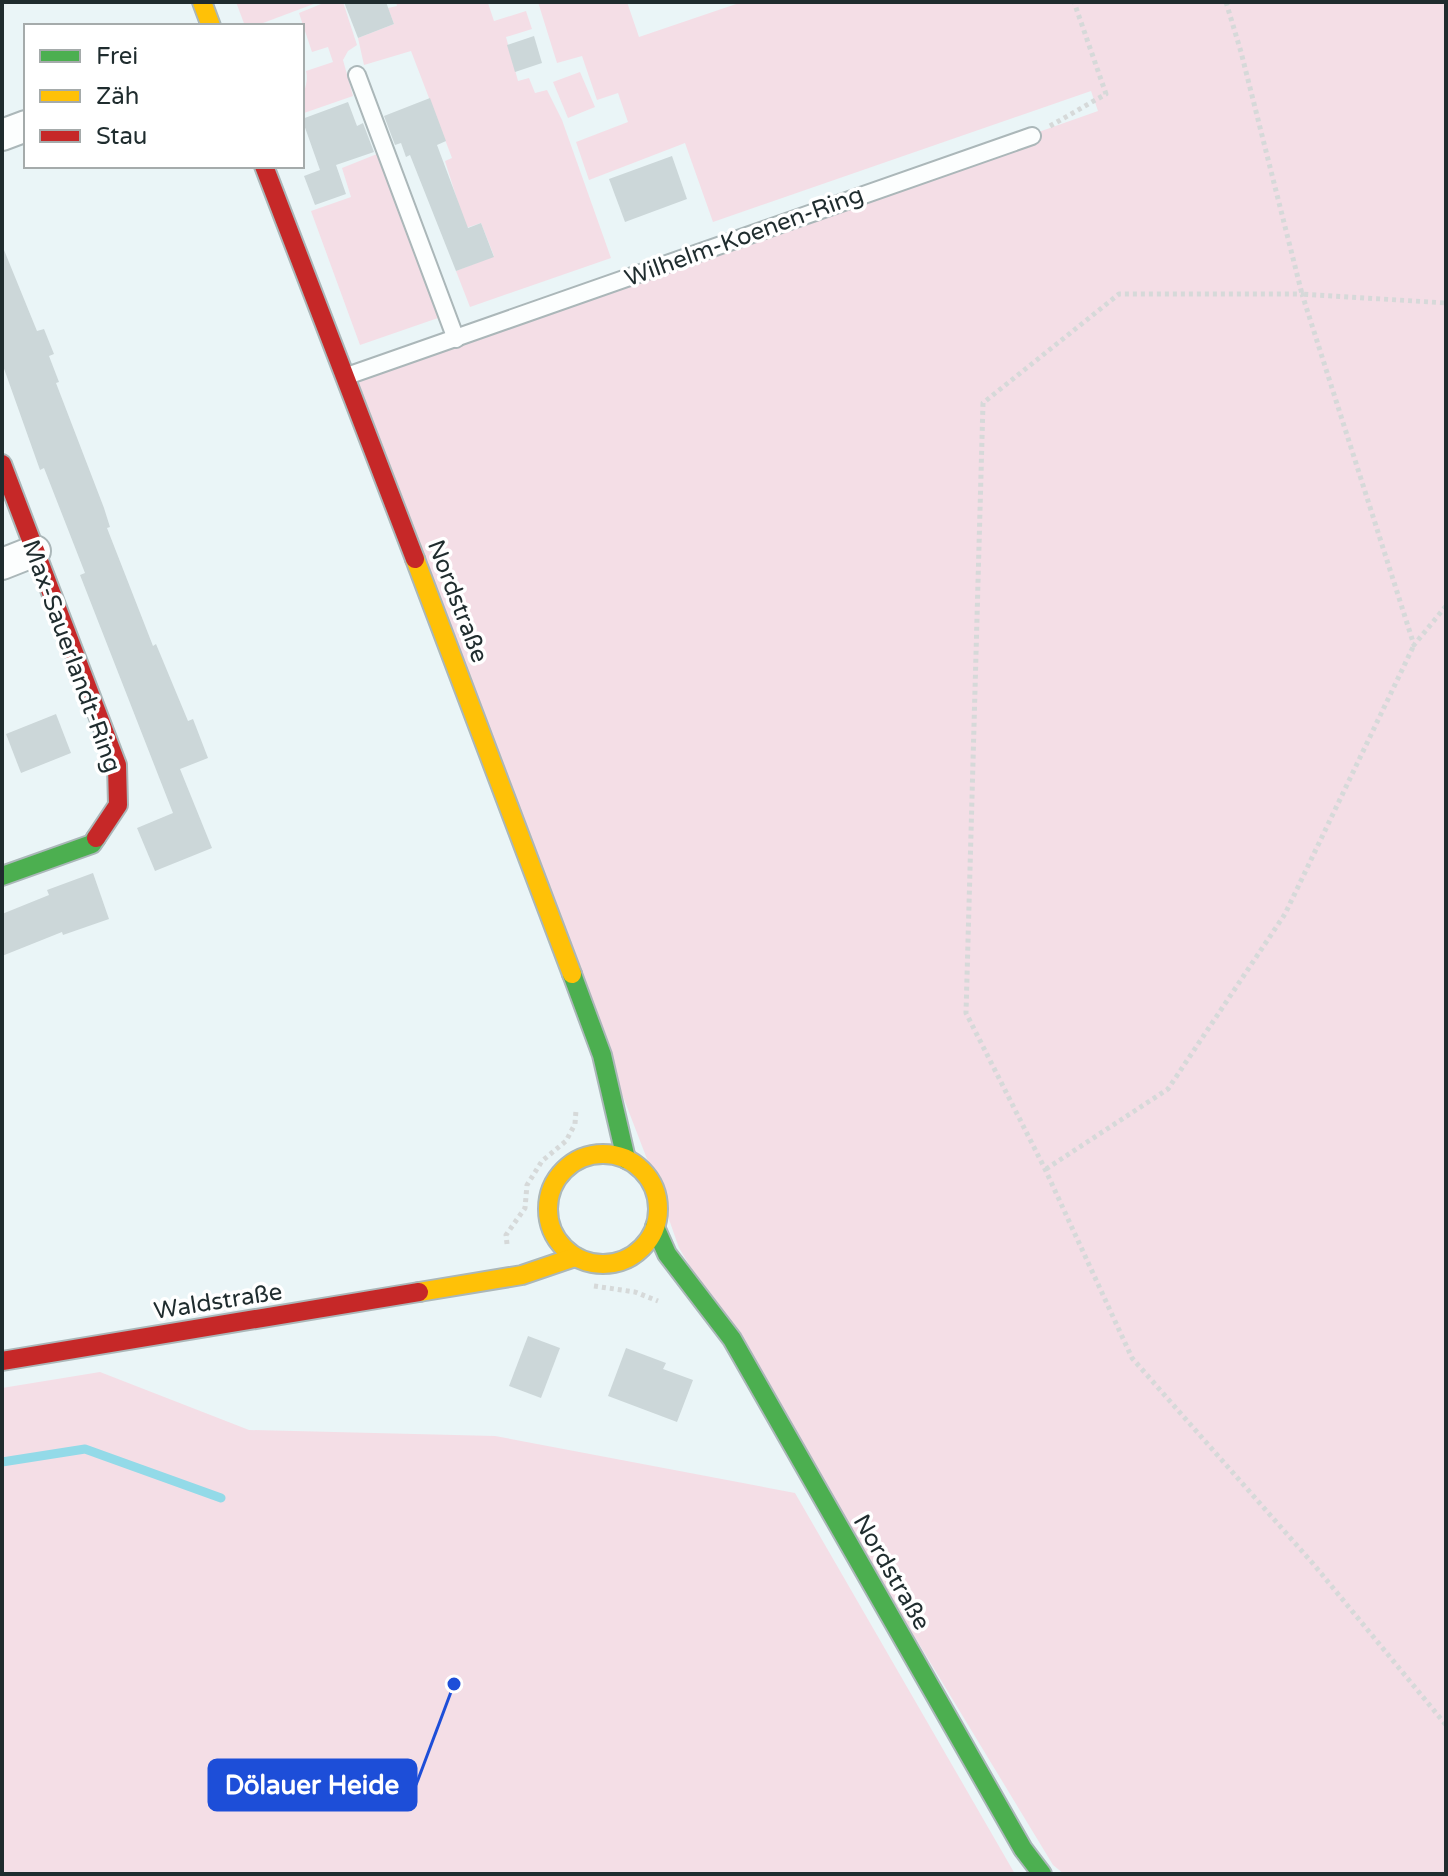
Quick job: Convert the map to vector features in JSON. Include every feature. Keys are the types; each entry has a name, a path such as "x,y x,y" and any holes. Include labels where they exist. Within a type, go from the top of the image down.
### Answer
{"main road":[{"path":"202,2 210,24"},
{"name":"Nordstraße","path":"265,168 602,1055 626,1159 647,1176 654,1187 658,1213 655,1227 667,1254 732,1339 1023,1849 1042,1874"},
{"name":"Max-Sauerlandt-Ring","path":"2,464 117,765 118,805 92,844 2,876"},
{"name":"Nordstraße","path":"586,1157 594,1124 602,1055"},
{"path":"575,1257 545,1230 550,1192 570,1164 586,1157 613,1155 626,1159"},
{"path":"640,1266 639,1251 655,1227"},
{"name":"Waldstraße","path":"442,1288 509,1256"},
{"name":"Nordstraße","path":"575,1257 592,1263 640,1266 697,1295"},
{"name":"Waldstraße","path":"2,1361 522,1275 575,1257"}],"street":[{"path":"2,135 24,127"},
{"path":"2,564 35,551"}],"lane":[{"path":"357,75 456,339"},
{"name":"Wilhelm-Koenen-Ring","path":"346,376 1032,136"}],"path":[{"path":"1032,136 1106,94 1074,2"},
{"path":"1226,2 1302,294 1414,645"},
{"path":"1446,303 1302,294 1119,294 983,403 966,1013 1045,1169 1132,1358 1315,1566 1446,1725"},
{"path":"1045,1169 1168,1089 1285,914 1414,645 1446,606"},
{"path":"509,1256 506,1235 525,1208 527,1185 542,1161 566,1141 575,1124 576,1100"}],"shaded area":[{"path":"236,2 319,2 260,24 244,24"},
{"path":"326,2 343,2 357,45 348,51 343,60 353,96 304,113 306,71 333,62 328,47 312,52 299,13"},
{"path":"396,2 491,2 488,3 494,21 526,11 532,29 506,37 518,81 529,78 535,93 547,90 562,120 611,258 470,307 456,271 494,256 481,223 466,228 445,161 452,158 411,51 364,65 358,38 394,24 388,8 397,6"},
{"path":"538,2 627,2 639,37 742,2 1446,2 1446,1874 1064,1874 1053,1865 679,1248 346,376 1098,111 1091,91 713,222 685,143 589,180 576,142 628,122 618,93 597,100 582,56 557,63"},
{"path":"580,72 595,107 568,118 553,82"},
{"path":"377,154 438,318 360,345 311,211 351,197 342,168"},
{"path":"100,1372 249,1430 495,1436 795,1493 1015,1874 2,1874 2,1388"}],"building":[{"path":"344,2 386,2 394,24 358,38"},
{"path":"534,36 542,63 515,72 507,45"},
{"path":"430,98 446,141 437,145 468,228 481,223 494,257 456,271 410,155 406,157 401,143 395,145 384,116"},
{"path":"348,102 357,126 363,123 374,152 336,165 346,194 315,205 304,176 320,170 304,118"},
{"path":"672,156 687,199 625,222 609,179"},
{"path":"2,245 37,331 44,329 54,354 49,356 59,382 56,383 153,646 156,644 188,721 193,719 208,758 180,769 212,848 155,871 137,828 173,813 80,575 85,573 44,468 40,470 2,363"},
{"path":"56,714 71,753 21,773 6,734"},
{"path":"93,873 109,919 63,935 62,932 2,956 2,914 49,895 47,890"},
{"path":"528,1336 560,1348 541,1398 509,1386"},
{"path":"626,1348 666,1363 663,1369 693,1380 677,1422 608,1396"}],"waterway":[{"path":"2,1462 85,1449 221,1498"}],"traffic: fast":[{"path":"2,876 92,844 96,838"},
{"path":"572,974 602,1055 626,1159"},
{"path":"655,1227 667,1254 732,1339 1023,1849 1042,1874"}],"traffic: slow":[{"path":"202,2 210,24"},
{"path":"415,559 572,974"},
{"path":"603,1154 624,1158 642,1170 654,1188 658,1209 654,1230 642,1248 624,1260 603,1264 582,1260 564,1248 552,1230 548,1209 552,1188 564,1170 582,1158 603,1154"},
{"path":"419,1292 522,1275 575,1257"}],"traffic: jam":[{"path":"265,168 415,559"},
{"path":"2,464 117,765 118,805 96,838"},
{"path":"2,1361 419,1292"}],"place":[{"name":"Dölauer Heide","path":"454,1684"}]}
